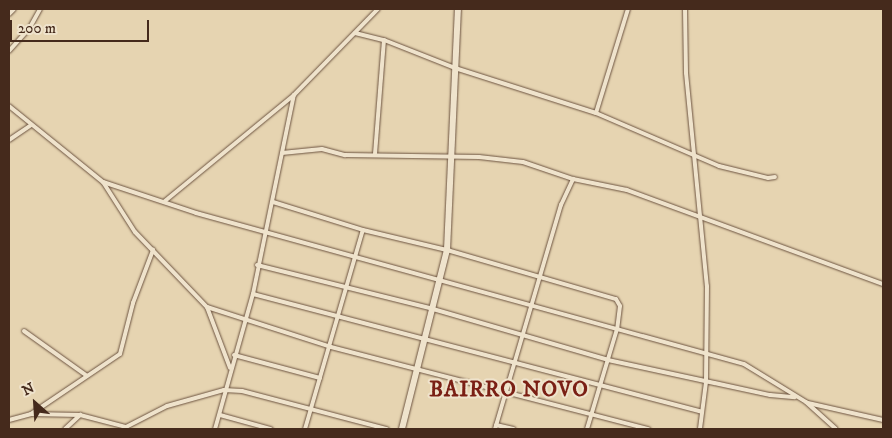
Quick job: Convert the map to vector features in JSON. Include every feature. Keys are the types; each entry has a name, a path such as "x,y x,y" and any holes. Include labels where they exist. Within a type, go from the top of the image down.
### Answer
{"street":[{"path":"9,14 14,9"},
{"path":"9,51 29,29 40,9"},
{"path":"165,202 294,95 378,9"},
{"path":"402,429 447,250 458,9"},
{"path":"596,113 628,9"},
{"path":"686,9 693,153 707,286 706,382 700,429"},
{"path":"355,33 384,40 455,68 596,113 693,153 719,166 768,178 775,177"},
{"path":"376,154 384,40"},
{"path":"215,429 220,415 230,368 253,294 264,231 273,202 294,95"},
{"path":"9,106 103,182 354,257 440,279 744,364 794,397 806,402 883,420"},
{"path":"9,140 31,125"},
{"path":"282,153 322,149 345,154 451,157 523,162 573,179 628,190 883,284"},
{"path":"514,429 496,427 561,206 573,179"},
{"path":"103,182 123,216 206,307 230,368"},
{"path":"273,202 363,230 447,250 616,299 620,306 617,329 587,429"},
{"path":"305,429 309,411 331,347 345,288 363,230"},
{"path":"31,414 86,375 120,354 133,303 154,250"},
{"path":"257,265 433,309 608,360 706,382 794,397"},
{"path":"253,294 599,387 702,412"},
{"path":"206,307 331,347 417,371 649,429"},
{"path":"24,331 86,375"},
{"path":"234,355 320,378"},
{"path":"9,420 31,414 80,416 127,428 167,406 224,390 242,391 309,411 387,429"},
{"path":"806,402 836,429"},
{"path":"220,415 271,429"},
{"path":"66,429 80,416"}],"district":[{"name":"BAIRRO NOVO","path":"509,390"}]}
